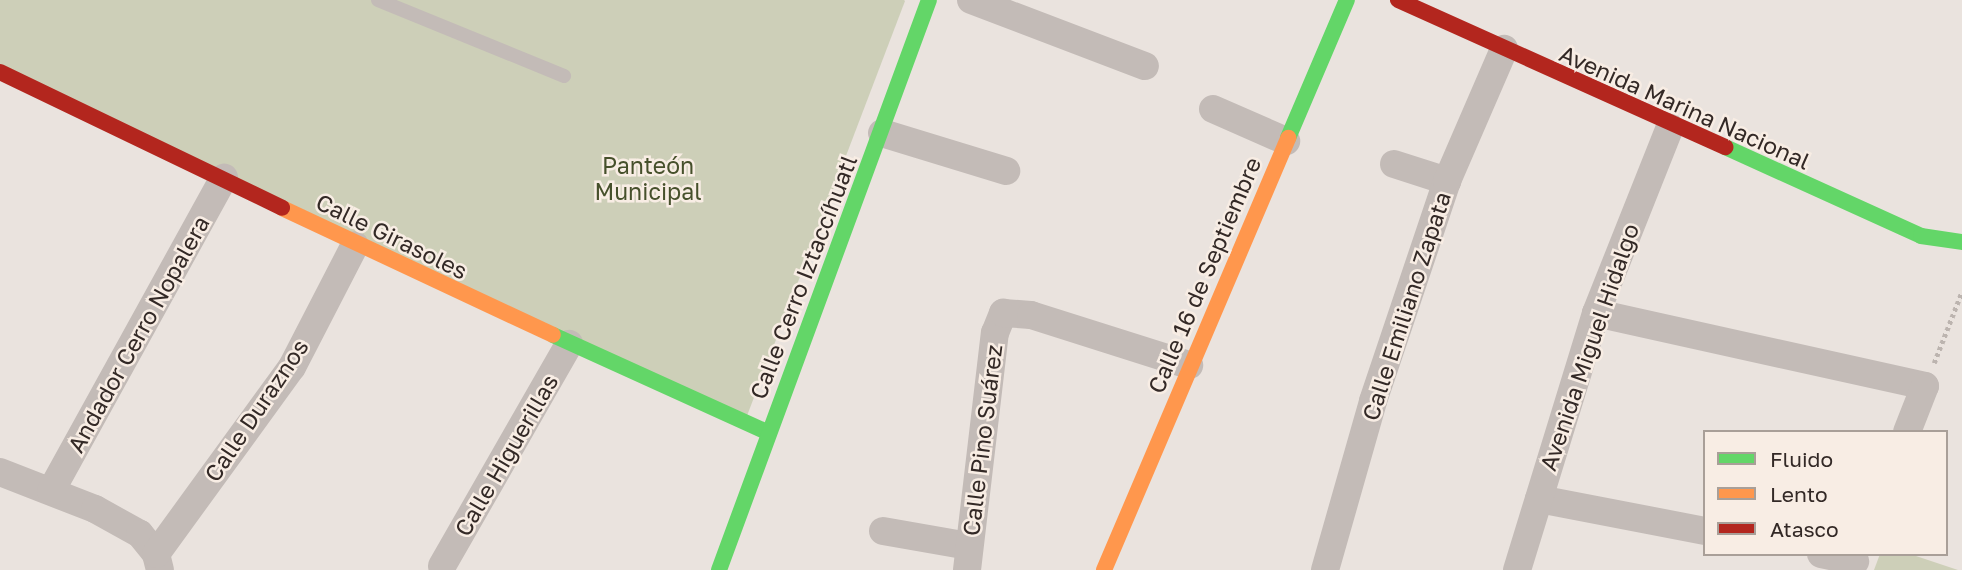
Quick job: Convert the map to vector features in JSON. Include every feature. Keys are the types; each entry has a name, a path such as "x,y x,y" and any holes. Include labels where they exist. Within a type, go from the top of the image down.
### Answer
{"street":[{"name":"Calle Cerro Iztaccíhuatl","path":"719,570 929,0"},
{"path":"971,0 1145,66"},
{"name":"Calle 16 de Septiembre","path":"1104,570 1189,365 1347,0"},
{"name":"Avenida Marina Nacional","path":"1398,0 1670,127 1921,236 1960,243"},
{"name":"Calle Emiliano Zapata","path":"1325,570 1373,401 1447,181 1504,49"},
{"name":"Calle Girasoles","path":"0,72 224,178 355,245 769,433"},
{"path":"1213,108 1286,141"},
{"name":"Avenida Miguel Hidalgo","path":"1517,570 1597,313 1670,127"},
{"path":"882,133 1006,171"},
{"path":"1394,164 1447,181"},
{"name":"Andador Cerro Nopalera","path":"51,491 224,178"},
{"name":"Calle Duraznos","path":"158,562 292,367 355,245"},
{"name":"Calle Pino Suárez","path":"968,558 995,333 1003,313 1031,315 1189,365"},
{"path":"1597,313 1925,386 1908,430"},
{"name":"Calle Higuerillas","path":"443,566 569,344"},
{"path":"0,472 51,491 140,534 158,562"},
{"path":"1539,499 1703,531"},
{"path":"883,531 968,558"},
{"path":"1830,556 1855,562"}],"lane":[{"path":"378,0 564,76"}],"path":[{"path":"1925,386 1962,291"}],"green space":[{"name":"Panteón Municipal","path":"0,0 905,1 745,421 0,65"},
{"path":"1879,556 1916,556 1958,570 1874,570"}],"traffic: fast":[{"path":"719,570 929,0"},
{"path":"1288,138 1347,0"},
{"path":"1725,147 1921,236 1962,242"},
{"path":"553,335 769,433"}],"traffic: slow":[{"path":"1104,570 1288,138"},
{"path":"282,208 553,335"}],"traffic: jam":[{"path":"1398,0 1725,147"},
{"path":"0,72 282,208"}]}
